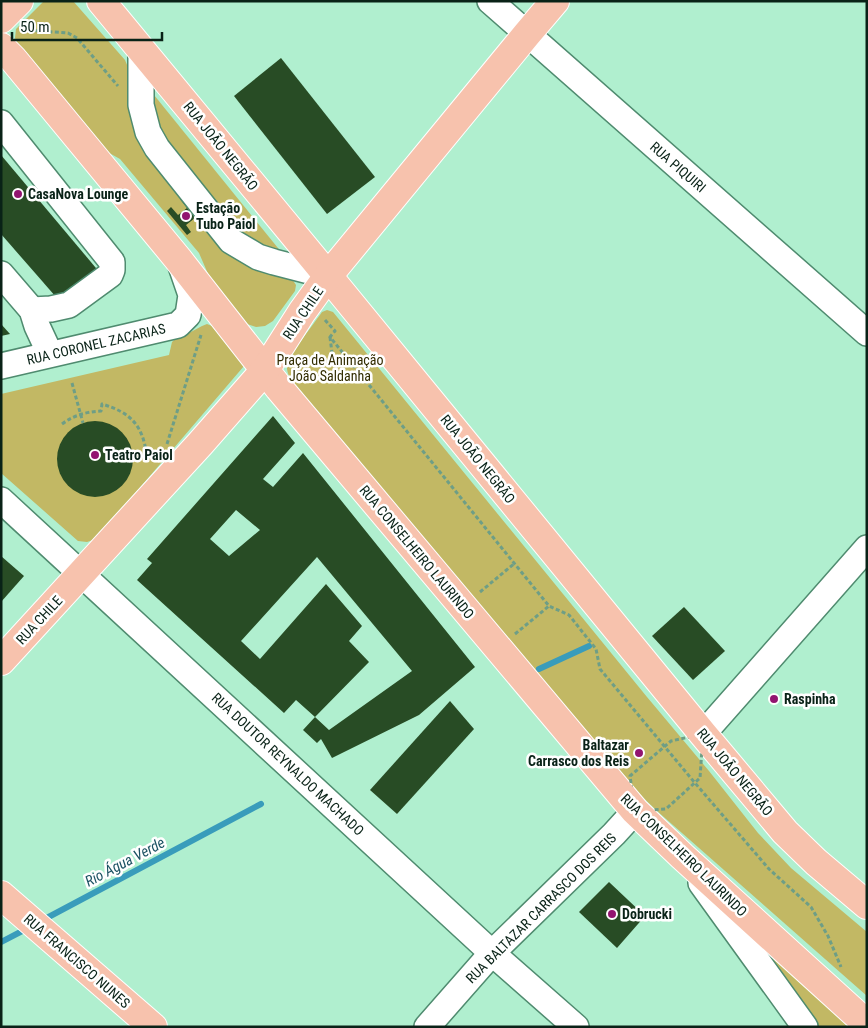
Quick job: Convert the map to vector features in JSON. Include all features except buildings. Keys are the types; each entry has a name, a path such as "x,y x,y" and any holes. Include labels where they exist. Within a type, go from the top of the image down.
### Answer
{"main road":[{"path":"13,24 19,1"},
{"name":"RUA JOÃO NEGRÃO","path":"101,1 785,832 816,862 867,905"},
{"name":"RUA CHILE","path":"1,661 200,444 265,370 302,312 328,276 555,1"},
{"name":"RUA CONSELHEIRO LAURINDO","path":"1,47 14,60 178,259 265,370 634,811 867,1024"},
{"name":"RUA FRANCISCO NUNES","path":"1,895 153,1027"}],"street":[{"name":"RUA PIQUIRI","path":"490,1 867,333"},
{"path":"141,49 141,105 148,132 156,148 231,241 258,257 328,276"},
{"path":"1,123 112,262 110,275 69,304 51,309 32,310"},
{"name":"RUA CORONEL ZACARIAS","path":"1,366 178,325 188,315 191,295 178,259"},
{"path":"1,274 32,310 50,354"},
{"name":"RUA DOUTOR REYNALDO MACHADO","path":"1,500 492,953 576,1027"},
{"path":"703,734 867,548"},
{"name":"RUA BALTAZAR CARRASCO DOS REIS","path":"426,1027 492,953 614,834 634,811"},
{"path":"682,856 805,1027"}],"path":[{"path":"13,24 68,33 77,38 124,93"},
{"path":"324,318 335,331 330,337 333,361"},
{"path":"165,452 202,332"},
{"path":"330,337 549,606 569,616 596,648 600,669 694,783 769,869 810,907 828,936 844,971"},
{"path":"72,383 83,423"},
{"path":"62,424 81,413 101,411 102,404 115,408 128,415 138,427 145,442 147,457"},
{"path":"474,597 514,563"},
{"path":"509,639 549,606"},
{"path":"630,776 671,741"},
{"path":"666,809 700,778"}],"green space":[{"path":"44,1 73,1 125,60 130,72 137,130 236,254 292,279 296,285 295,291 273,321 265,326 256,327 247,324 240,318 212,283 199,253 120,159 102,149 19,47 15,38 16,29"},
{"path":"151,95 154,95 282,253 247,244 157,129"},
{"name":"Praça de Animação João Saldanha","path":"327,310 333,312 758,833 791,868 867,932 867,996 657,811 579,731 296,387 288,374 288,363 307,332 322,312"},
{"path":"207,324 212,326 244,366 96,539 87,542 78,541 1,473 1,394 169,355 172,342 175,339"},
{"path":"750,933 860,1027 816,1027"}],"waterway":[{"name":"Rio Água Verde","path":"539,669 589,646"},
{"name":"Rio Água Verde","path":"41,921 261,804"},
{"name":"Rio Água Verde","path":"1,942 28,928"}],"place":[{"name":"CasaNova Lounge","path":"18,194"},
{"name":"Estação Tubo Paiol","path":"186,216"},
{"name":"Teatro Paiol","path":"95,455"},
{"name":"Raspinha","path":"774,699"},
{"name":"Baltazar Carrasco dos Reis","path":"639,753"},
{"name":"Dobrucki","path":"612,914"}]}
